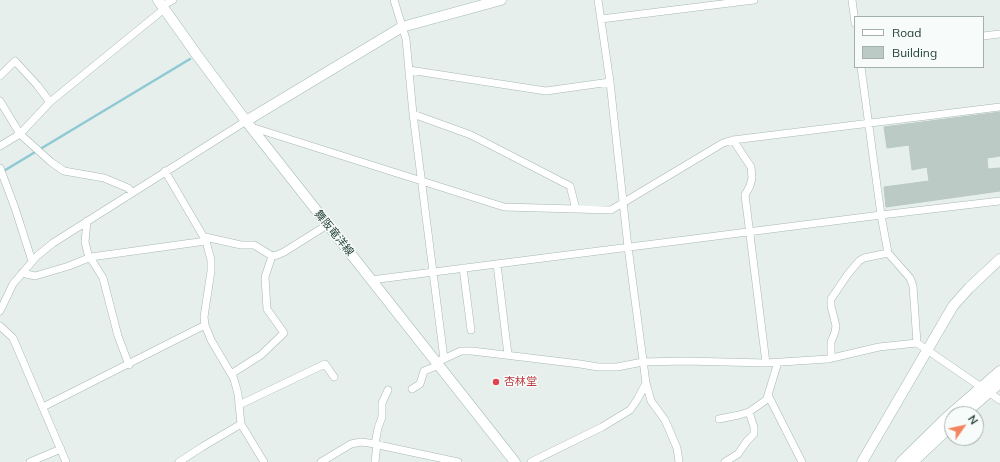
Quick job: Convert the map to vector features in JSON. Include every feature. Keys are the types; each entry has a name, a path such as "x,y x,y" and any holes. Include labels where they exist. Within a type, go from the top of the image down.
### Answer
{"street":[{"path":"0,146 20,134 50,102 161,5 173,0"},
{"path":"394,0 406,39 413,114 433,272 440,362"},
{"path":"0,311 14,284 22,273 32,261 53,243 165,171 248,124 402,27 501,0"},
{"path":"598,0 610,82 628,247 646,383 651,401 665,420 677,448 679,462"},
{"path":"601,19 754,0"},
{"path":"852,0 854,16"},
{"name":"舞阪竜洋線","path":"161,5 248,124 327,225 440,362 515,462"},
{"path":"984,36 1000,34"},
{"path":"0,76 15,61 50,102"},
{"path":"861,68 881,215 888,253 910,278 913,286 917,343"},
{"path":"409,70 546,91 610,82"},
{"path":"0,101 20,134 51,162 64,171 104,178 128,188 132,192"},
{"path":"248,124 504,207 611,210 723,143 733,140 1000,107"},
{"path":"413,114 472,135 570,186 576,209"},
{"path":"733,140 751,166 752,178 745,195 766,363"},
{"path":"0,168 16,208 32,261"},
{"path":"165,171 205,239 211,260 211,271 204,317 205,325 211,340 231,374 238,394 241,424 264,462"},
{"path":"372,280 750,231 1000,201"},
{"path":"87,221 85,242 88,254 102,278 118,336 129,365"},
{"path":"22,273 35,276 69,266 91,257 205,239 241,245 254,245 272,256 284,252 327,225"},
{"path":"831,358 831,342 836,326 831,306 831,299 859,260 888,253"},
{"path":"231,374 261,355 284,333 267,309 265,277 272,256"},
{"path":"862,462 952,306 1000,259"},
{"path":"497,264 508,355"},
{"path":"463,268 471,330"},
{"path":"43,408 205,325"},
{"path":"0,326 13,338 66,462"},
{"path":"412,389 420,384 424,371 461,352 472,351 598,367 617,367 643,362 686,361 766,363 831,358 879,347 917,343 1000,400"},
{"path":"719,419 749,412 766,400 778,362"},
{"path":"239,405 325,364 334,378"},
{"path":"971,406 1000,371"},
{"path":"531,462 602,427 630,410 646,383"},
{"path":"901,462 947,417 985,390 1000,383"},
{"path":"375,462 378,428 382,417 382,403 388,390"},
{"path":"768,395 802,462"},
{"path":"725,462 738,454 754,434 754,427 749,412"},
{"path":"179,462 202,446 241,424"},
{"path":"913,462 944,433"},
{"path":"321,462 351,444 361,442 458,462"},
{"path":"30,462 61,449"}],"building":[{"path":"1000,112 1000,156 987,158 988,169 1000,168 1000,191 886,207 884,187 929,181 927,167 912,170 909,145 887,148 884,127"}],"waterway":[{"path":"2,172 190,59"}],"place":[{"name":"杏林堂","path":"496,382"}]}
